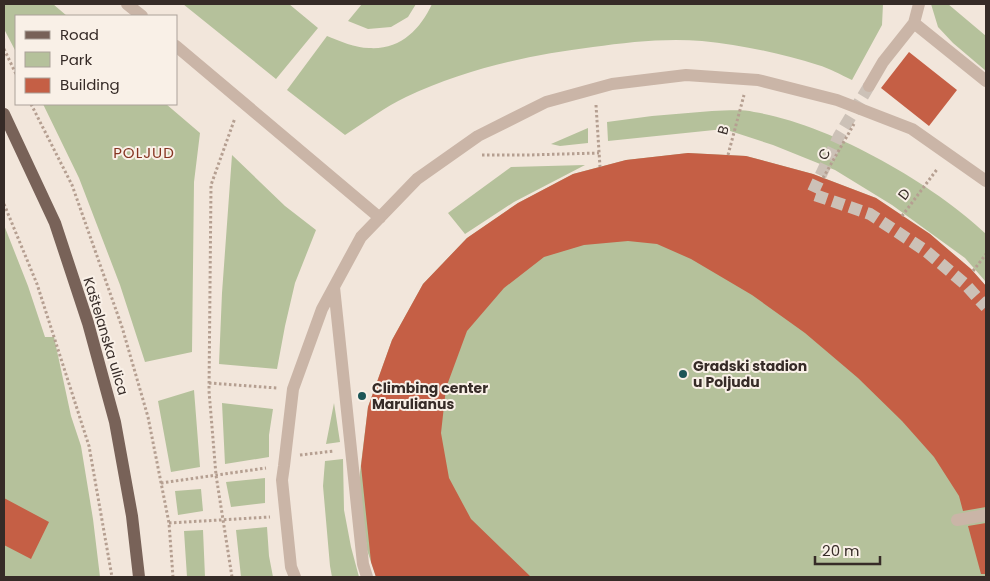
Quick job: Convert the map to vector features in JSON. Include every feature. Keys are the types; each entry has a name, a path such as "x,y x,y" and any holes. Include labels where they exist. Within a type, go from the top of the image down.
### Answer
{"main road":[{"name":"Kaštelanska ulica","path":"4,114 54,223 88,323 115,422 132,516 139,577"}],"lane":[{"path":"127,4 141,15"},
{"path":"869,86 884,62 914,23 919,4"},
{"path":"914,23 986,81"},
{"path":"178,48 380,218"},
{"path":"295,577 291,567 282,480 293,389 322,309 361,238 417,179 478,136 546,102 612,84 686,75 758,80 837,100 912,129 986,181"},
{"path":"334,287 362,554 367,577"},
{"path":"958,520 986,515"}],"path":[{"path":"4,50 15,72"},
{"path":"232,577 216,475 209,383 211,185 241,101"},
{"path":"32,105 72,185 122,327 148,417 169,523 174,577"},
{"name":"B","path":"728,155 740,110"},
{"path":"597,124 600,167"},
{"name":"C","path":"823,178 845,141"},
{"path":"481,154 599,153"},
{"name":"D","path":"902,216 949,154"},
{"path":"4,204 37,284 89,446 112,577"},
{"path":"973,271 986,254"},
{"path":"209,383 293,389"},
{"path":"161,483 216,475 325,452"},
{"path":"169,523 286,516"}],"green space":[{"path":"4,4 53,4 66,15 15,15 15,50 4,29"},
{"path":"183,4 289,4 318,28 276,79"},
{"path":"362,4 416,4 408,17 391,27 368,29 348,21"},
{"path":"432,4 883,4 882,25 852,80 826,68 804,61 775,53 731,45 675,40 620,44 545,54 451,78 398,101 345,135 287,90 327,36 364,48 390,46 415,30"},
{"path":"931,4 948,4 986,36 986,71 953,43 938,27"},
{"path":"43,105 167,105 200,133 194,182 192,352 145,362 120,285 79,178"},
{"path":"712,111 749,111 814,129 878,158 908,176 963,214 986,234 986,282 965,258 892,205 835,170 773,145 724,129 608,141 607,122"},
{"path":"588,128 588,143 560,146 551,144"},
{"name":"Gradski stadion u Poljudu","path":"688,153 746,156 813,174 876,198 930,234 971,269 986,286 986,577 376,577 367,550 359,480 368,407 392,340 423,284 467,238 518,203 573,174 626,160"},
{"path":"232,155 285,206 316,230 295,283 277,369 219,364"},
{"path":"585,165 514,202 465,234 448,213 511,167"},
{"path":"4,225 28,286 45,337 54,337 71,416 81,446 100,577 4,577"},
{"path":"194,390 200,467 171,472 158,401"},
{"path":"222,403 273,409 269,435 269,457 225,464"},
{"path":"334,403 340,442 326,444"},
{"path":"343,459 344,510 359,577 332,577 330,566 323,486 325,461"},
{"path":"265,478 265,503 231,507 226,482"},
{"path":"201,489 203,511 178,515 175,491"},
{"path":"267,527 273,577 241,577 236,530"},
{"path":"203,530 205,577 187,577 184,531"}],"building":[{"path":"909,52 957,90 929,126 881,88"},
{"path":"688,153 746,156 813,174 876,198 930,234 971,269 986,286 986,507 963,511 959,496 934,457 902,421 858,378 805,333 752,295 691,259 657,244 628,241 584,245 544,257 504,288 467,331 446,388 441,433 449,478 471,519 531,577 376,577 371,562 361,466 368,407 392,340 423,284 467,238 518,203 573,174 626,160"},
{"path":"4,498 49,522 31,559 4,545"},
{"path":"986,523 986,574 981,574 968,526"}],"tunnel":[{"path":"869,86 839,136 812,194 870,214 926,251 965,284 986,307"}],"place":[{"name":"Gradski stadion u Poljudu","path":"683,374"},
{"name":"Climbing center Marulianus","path":"362,396"}],"district":[{"name":"POLJUD","path":"144,153"}]}
